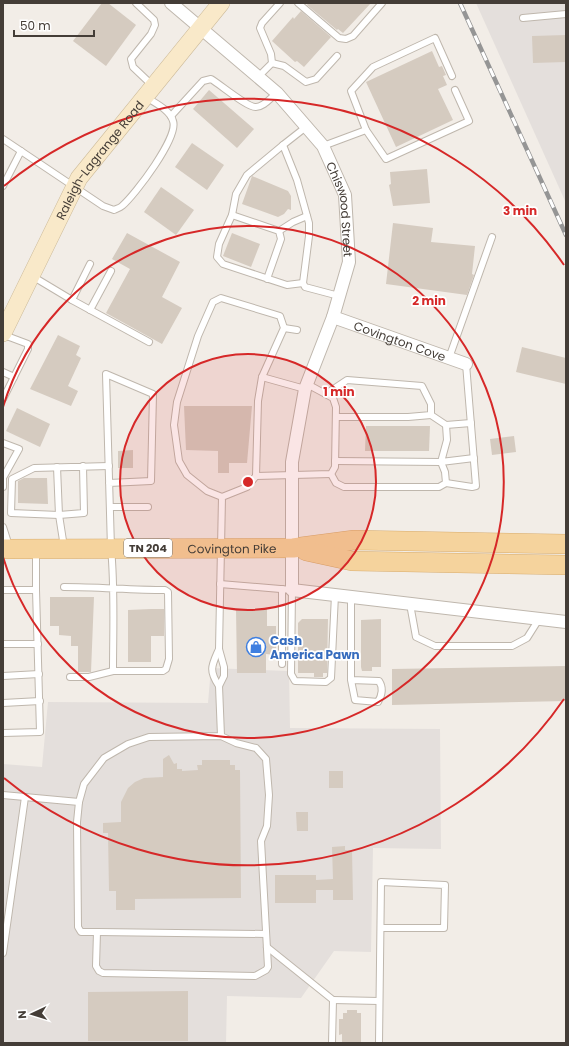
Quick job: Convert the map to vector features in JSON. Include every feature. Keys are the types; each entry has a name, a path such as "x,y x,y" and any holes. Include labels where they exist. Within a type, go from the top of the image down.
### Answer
{"main road":[{"name":"Raleigh-Lagrange Road","path":"3,334 79,178 221,3"},
{"name":"Covington Pike","path":"6,549 293,548 354,540 566,544"},
{"name":"Covington Pike","path":"293,548 352,561 566,565"}],"street":[{"name":"Chiswood Street","path":"171,3 277,93 323,146 345,195 349,262 333,317 306,386 292,462 293,548 287,589"},
{"name":"Covington Cove","path":"333,317 466,364"},
{"path":"287,589 566,622"}],"lane":[{"path":"3,139 103,206 114,210 122,207 167,148 173,134 174,123 171,116 149,91 133,67 131,59 151,34 155,26 154,20 136,3"},
{"path":"272,63 271,54 260,28 262,23 280,3"},
{"path":"298,3 339,38 346,39 353,36 382,3"},
{"path":"523,18 566,14"},
{"path":"452,76 435,38 372,67 351,91 366,130 386,159 469,121 455,90"},
{"path":"272,63 284,66 306,82 316,79 337,56"},
{"path":"258,77 272,63"},
{"path":"171,116 203,81 211,79 223,86 247,105 256,107 263,104 277,93"},
{"path":"303,283 287,285 223,264 217,257 219,244 232,215 236,194 247,175 306,127"},
{"path":"323,146 366,130"},
{"path":"283,146 297,180 307,216 309,236 303,283 305,287 339,296"},
{"path":"3,186 21,151"},
{"path":"232,215 280,231"},
{"path":"280,231 293,222 307,216"},
{"path":"268,279 281,239 280,231"},
{"path":"449,358 492,237"},
{"path":"72,300 90,264"},
{"path":"90,310 111,270"},
{"path":"31,276 149,342"},
{"path":"221,298 280,316 284,328 262,377 258,400 256,476 247,487 222,497 207,491 187,475 179,461 174,425 177,402 198,336 213,302 221,298"},
{"path":"284,328 297,330"},
{"path":"3,334 28,344 28,349 3,399"},
{"path":"262,377 306,386 333,398 336,408 335,461 331,474 336,482 344,487 439,486 446,483 472,487 476,486 466,364"},
{"path":"3,372 14,377"},
{"path":"109,483 151,481 153,460 153,394 106,374 109,466 109,483 111,548 113,590 113,672"},
{"path":"326,394 347,380 422,386 431,404 431,415"},
{"path":"336,417 408,417 431,415 446,425 471,423"},
{"path":"446,425 447,440 441,462 445,472 446,483"},
{"path":"3,442 19,449 3,475 3,487"},
{"path":"335,461 441,462 474,458"},
{"path":"83,466 84,512 59,514 11,513 12,479 34,468 83,466 109,466"},
{"path":"57,467 59,514 64,548"},
{"path":"256,476 331,474"},
{"path":"220,736 219,686 224,676 224,667 219,649 222,497"},
{"path":"110,507 148,507"},
{"path":"3,526 6,549"},
{"path":"3,733 40,732 36,549"},
{"path":"220,584 287,589"},
{"path":"64,587 102,587 113,590 165,590 168,592 169,604 169,659 166,669 163,671 113,672 89,677 70,677"},
{"path":"287,589 291,674 294,681 326,682 331,678 335,595"},
{"path":"282,664 287,589"},
{"path":"3,590 36,590"},
{"path":"350,680 379,681 382,686 381,697 378,702 355,700 350,680 351,597"},
{"path":"410,604 416,637 435,646 512,646 527,638 540,619"},
{"path":"3,644 38,644"},
{"path":"219,649 212,667 212,676 219,686"},
{"path":"3,676 39,674"},
{"path":"3,703 40,701"},
{"path":"97,932 96,966 99,971 103,973 255,976 266,970 267,947 261,842 267,826 269,795 266,759 256,748 220,736 149,737 128,744 104,758 84,784 79,802 77,822 78,926 81,932 97,932 266,934"},
{"path":"3,796 79,802"},
{"path":"3,953 24,797"},
{"path":"379,1043 381,882 445,885 444,928 381,928"},
{"path":"267,947 333,1000 379,1001"},
{"path":"332,1043 333,1000"}],"shaded area":[{"path":"476,3 566,3 566,203"},
{"path":"211,668 289,671 290,728 440,729 441,849 373,848 371,952 334,951 301,998 227,996 226,1043 3,1043 3,764 42,767 48,702 208,703"}],"building":[{"path":"102,3 108,3 136,25 106,66 73,41"},
{"path":"308,3 371,3 343,33 338,29 337,30 307,5"},
{"path":"301,11 331,37 304,67 297,61 295,62 272,41 293,17 294,19"},
{"path":"566,35 566,62 533,63 532,36"},
{"path":"432,51 439,67 442,66 446,75 443,76 447,85 438,89 453,120 396,147 366,82"},
{"path":"209,90 254,129 237,148 193,109"},
{"path":"192,143 224,165 207,190 175,167"},
{"path":"427,169 430,203 393,206 389,185 391,184 390,172"},
{"path":"252,176 288,191 291,196 291,210 288,209 284,214 278,217 242,204"},
{"path":"161,187 194,210 176,235 144,212"},
{"path":"393,223 433,228 431,242 475,246 472,274 474,275 467,295 386,284"},
{"path":"127,233 180,262 162,297 182,308 162,344 106,313 130,269 112,259"},
{"path":"232,233 260,244 251,267 223,256"},
{"path":"58,335 80,346 76,355 81,358 68,386 78,391 71,406 30,389"},
{"path":"522,347 566,358 566,384 516,372"},
{"path":"184,406 252,406 247,463 229,463 229,473 218,473 218,451 186,450"},
{"path":"17,408 50,424 40,447 6,431"},
{"path":"366,426 430,426 429,451 365,451"},
{"path":"514,436 516,452 492,455 490,439"},
{"path":"133,450 133,468 118,468 118,451"},
{"path":"24,478 47,478 48,504 18,503 18,481"},
{"path":"50,597 94,597 91,672 78,672 78,646 71,646 71,636 59,635 59,626 50,626"},
{"path":"164,609 164,636 151,636 151,662 128,662 128,610"},
{"name":"Cash America Pawn","path":"236,609 267,609 267,626 276,626 276,655 266,654 266,673 237,673"},
{"path":"302,619 328,619 327,673 323,673 323,677 314,677 314,673 298,673 298,623"},
{"path":"381,619 381,667 372,667 372,671 362,671 361,620"},
{"path":"566,666 566,701 392,705 392,669"},
{"path":"169,755 174,764 177,763 177,769 182,769 182,771 198,770 197,765 202,765 202,760 230,760 230,765 235,765 235,770 240,770 241,898 135,899 135,910 116,910 116,891 109,891 108,833 103,833 103,823 121,822 121,802 128,788 135,782 144,778 163,777 163,759"},
{"path":"329,771 343,771 343,788 329,788"},
{"path":"296,812 308,812 308,831 297,831"},
{"path":"345,846 345,850 352,850 353,900 333,900 333,890 316,890 316,903 275,903 275,875 316,875 316,880 333,879 332,847"},
{"path":"188,991 188,1041 88,1041 88,992"},
{"path":"347,1010 357,1010 357,1013 361,1013 361,1043 342,1043 342,1034 339,1035 339,1019 343,1019 343,1013 347,1013"}],"railway":[{"path":"460,3 566,235"}],"place":[{"name":"Cash America Pawn","path":"256,647"}]}
